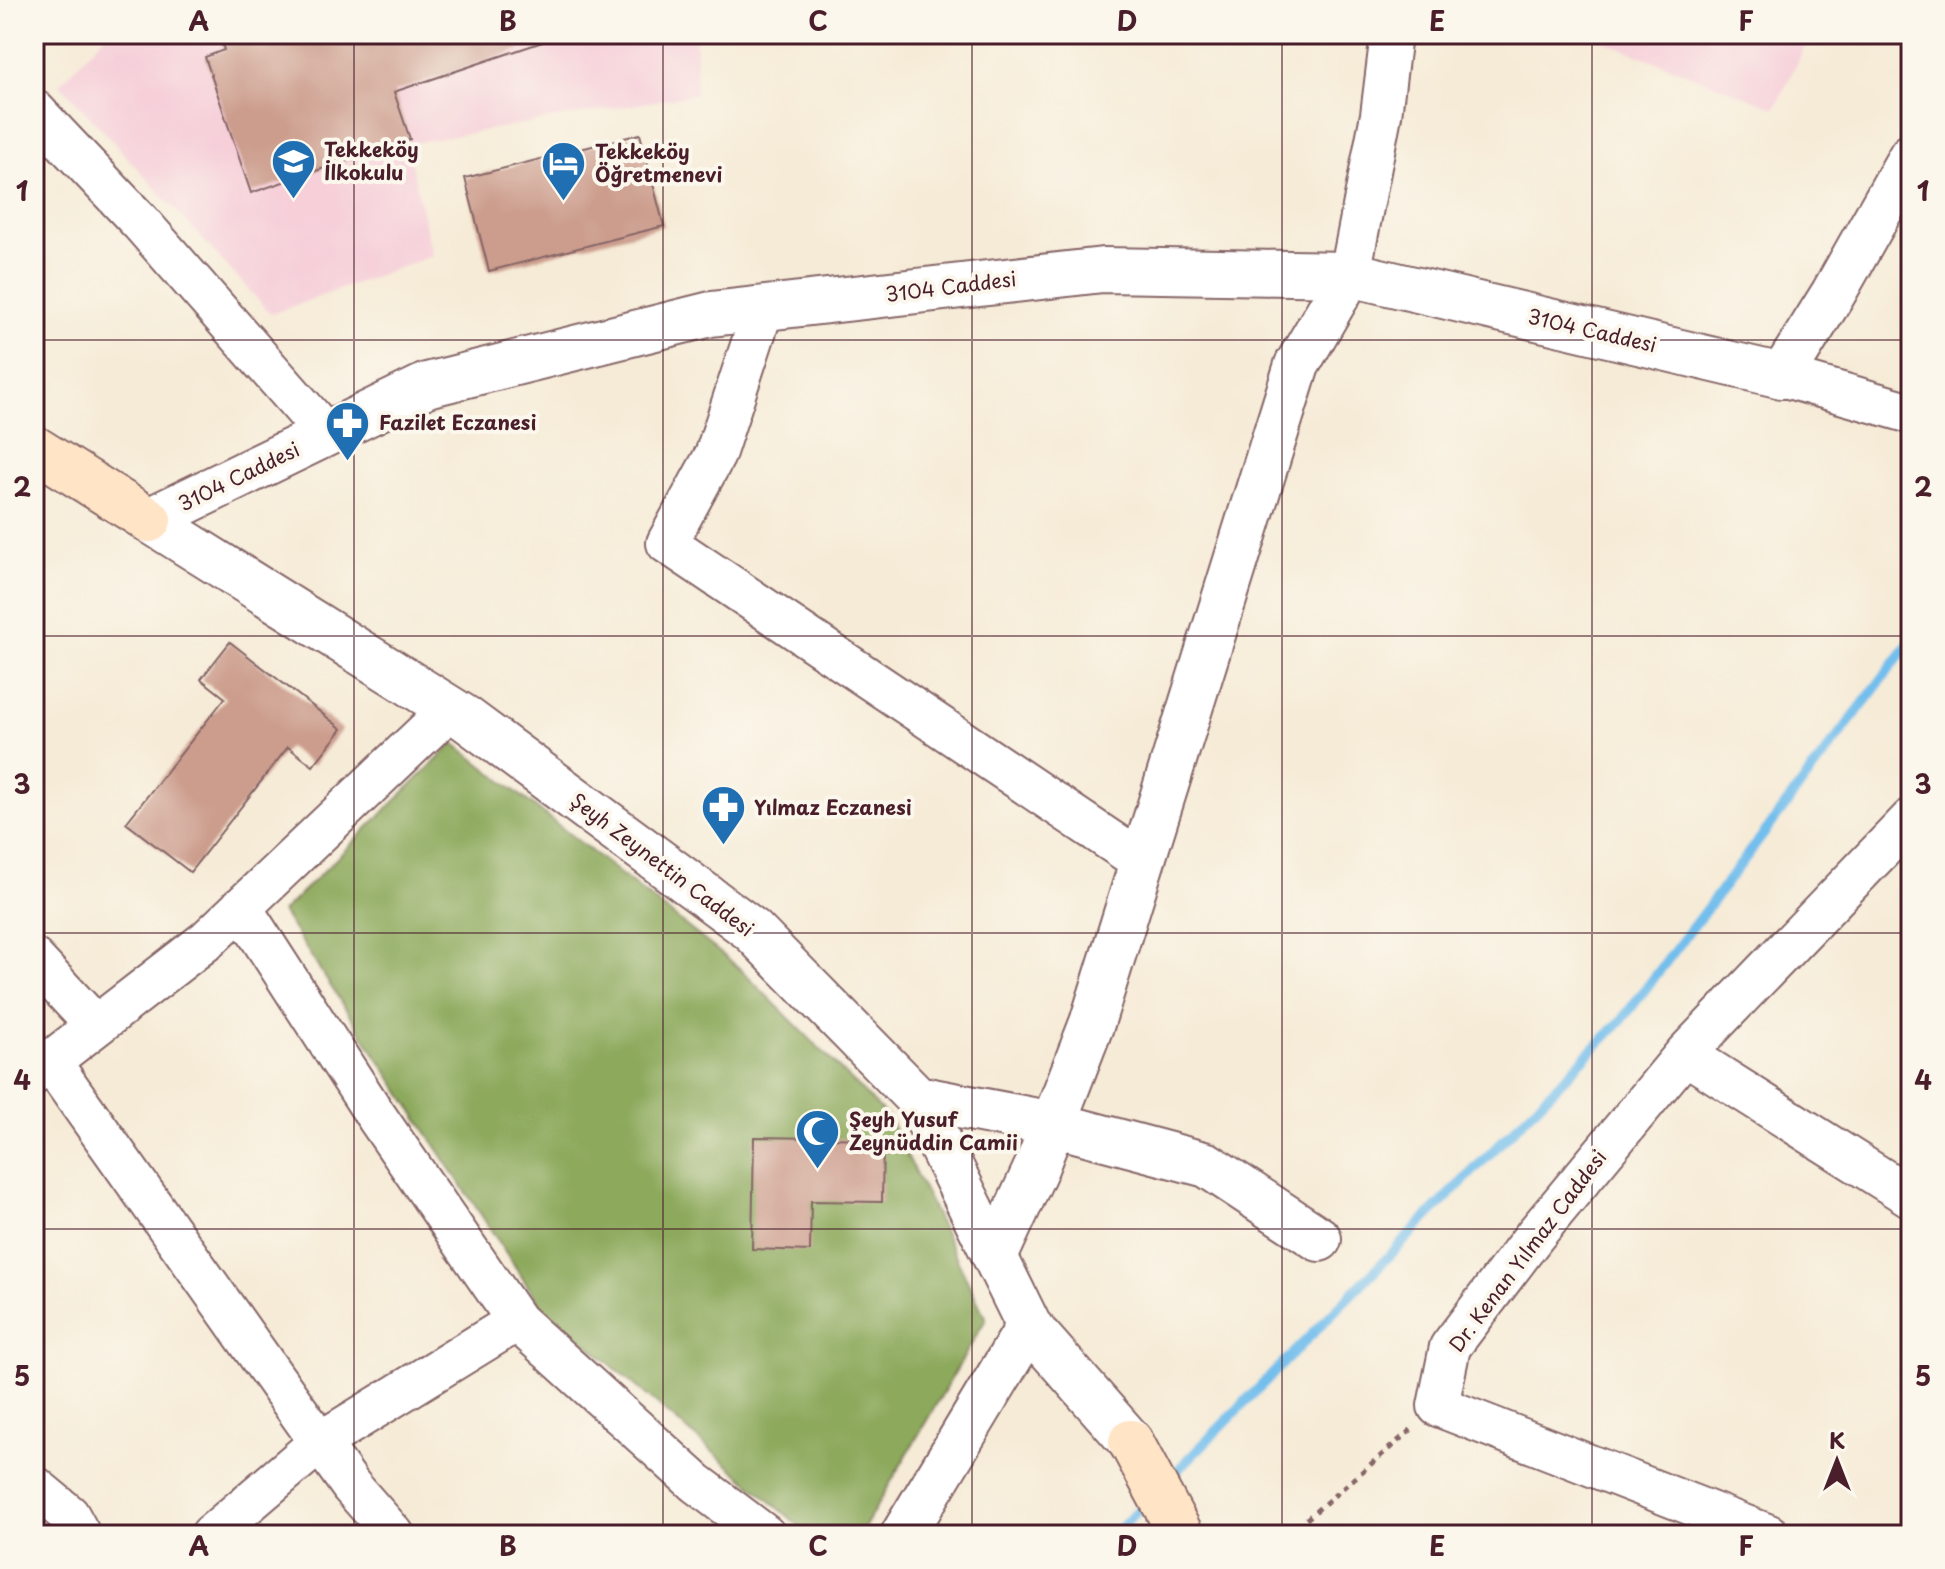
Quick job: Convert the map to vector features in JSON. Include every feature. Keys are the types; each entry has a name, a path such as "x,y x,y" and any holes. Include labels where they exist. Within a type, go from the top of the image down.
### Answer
{"main road":[{"name":"Şeyh Zeynettin Caddesi","path":"34,448 149,520"},
{"path":"1131,1442 1181,1535"}],"street":[{"path":"995,1257 1036,1168 1092,1023 1297,365 1350,274 1381,115 1391,34"},
{"path":"34,110 141,223 326,434"},
{"path":"1911,156 1833,294 1782,376 1911,413"},
{"name":"3104 Caddesi","path":"149,520 427,385 711,314 1103,270 1350,274 1782,376"},
{"path":"763,309 715,455 667,543 1142,862"},
{"name":"Şeyh Zeynettin Caddesi","path":"149,520 450,709 752,930 917,1098 1029,1326 1131,1442"},
{"path":"394,1535 351,1486 42,1068 207,940 450,709"},
{"name":"Dr. Kenan Yılmaz Caddesi","path":"1438,1406 1450,1347 1535,1235 1685,1054 1911,819"},
{"path":"241,907 374,1113 517,1321 696,1483 765,1535"},
{"path":"34,959 96,1026"},
{"path":"1685,1054 1911,1197"},
{"path":"917,1098 1053,1124 1207,1165 1319,1239"},
{"path":"211,1535 320,1442 517,1321"},
{"path":"903,1535 1029,1326"},
{"path":"1438,1406 1769,1535"},
{"path":"34,1486 69,1515 80,1535"}],"path":[{"path":"1288,1535 1438,1406"}],"shaded area":[{"name":"Tekkeköy İlkokulu","path":"106,34 696,34 696,94 407,144 432,256 271,314 60,84"},
{"path":"1585,34 1811,34 1775,108"}],"green space":[{"path":"454,743 738,967 889,1118 986,1319 860,1535 810,1535 539,1303 282,912"}],"building":[{"path":"219,34 563,35 394,92 410,139 251,193 205,57 224,50"},
{"name":"Tekkeköy Öğretmenevi","path":"640,134 664,226 489,271 465,178"},
{"path":"230,642 342,729 313,766 288,747 190,872 126,823 225,698 201,679"},
{"name":"Şeyh Yusuf Zeynüddin Camii","path":"754,1137 883,1139 882,1202 811,1201 810,1251 752,1249"}],"waterway":[{"path":"1166,1482 1621,1021 1911,641"},
{"path":"1114,1535 1149,1499"}],"place":[{"name":"Tekkeköy İlkokulu","path":"293,200"},
{"name":"Tekkeköy Öğretmenevi","path":"564,202"},
{"name":"Fazilet Eczanesi","path":"348,462"},
{"name":"Yılmaz Eczanesi","path":"723,847"},
{"name":"Şeyh Yusuf Zeynüddin Camii","path":"818,1170"}]}
